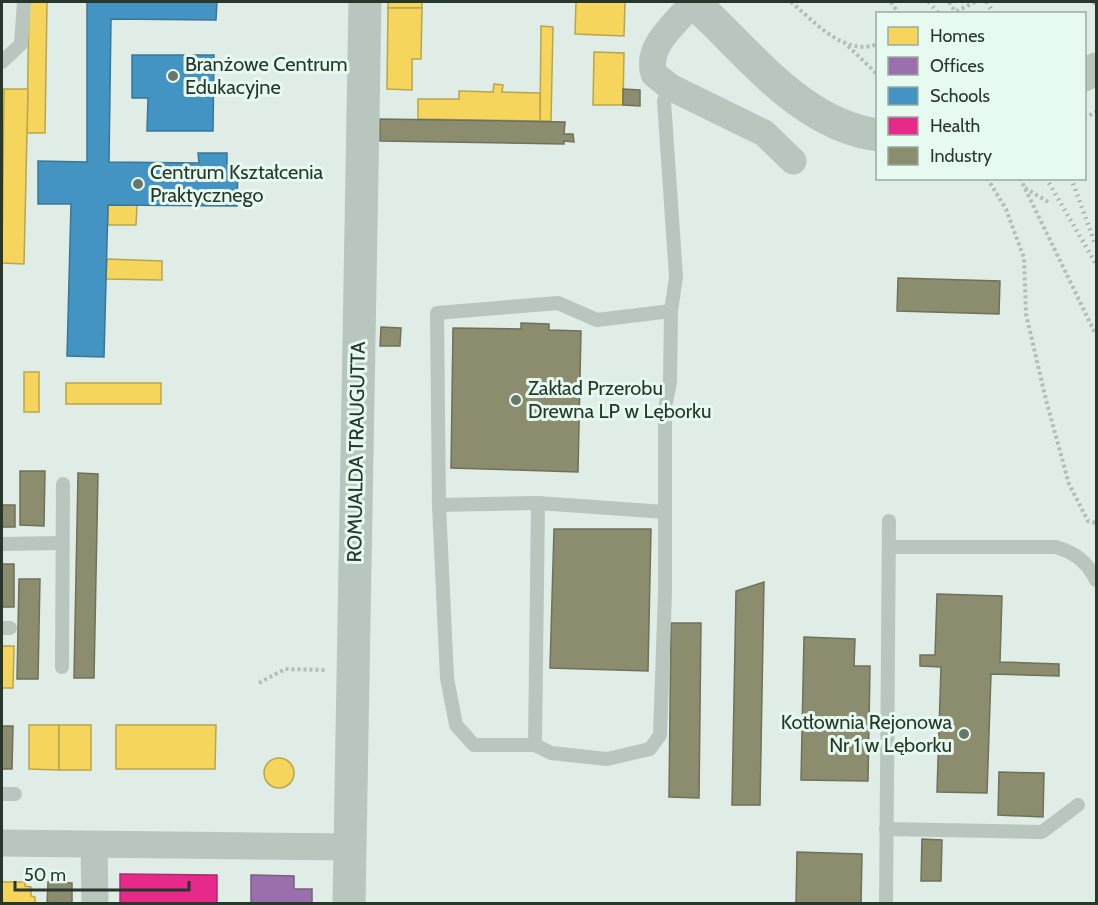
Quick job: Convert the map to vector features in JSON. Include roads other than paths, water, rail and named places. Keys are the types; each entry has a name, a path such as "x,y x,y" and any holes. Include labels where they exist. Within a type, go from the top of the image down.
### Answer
{"street":[{"name":"ROMUALDA TRAUGUTTA","path":"349,903 364,2"},
{"path":"793,161 764,133 670,87 654,74 651,61 653,53 693,2 800,101 836,123 876,134"},
{"path":"2,843 350,847"},
{"path":"94,845 95,903"}],"lane":[{"path":"2,62 21,44 24,2"},
{"path":"670,87 664,101 676,277 671,311 670,382 665,408 660,735 650,749 607,759 551,753 535,745 474,745 456,725 447,678 439,505 437,313 558,303 597,320 671,311"},
{"path":"62,667 63,484"},
{"path":"439,505 538,503 665,512"},
{"path":"535,745 538,503"},
{"path":"886,903 889,521"},
{"path":"2,544 62,543"},
{"path":"890,547 1056,547 1082,560 1096,580"},
{"path":"886,829 1042,832 1078,805"}],"railway":[{"path":"929,2 937,12"},
{"path":"987,2 993,12"},
{"path":"1047,180 1096,264"},
{"path":"1072,180 1096,246"}],"place":[{"name":"Branżowe Centrum Edukacyjne","path":"173,76"},
{"name":"Centrum Kształcenia Praktycznego","path":"138,184"},
{"name":"Zakład Przerobu Drewna LP w Lęborku","path":"516,400"},
{"name":"Kotłownia Rejonowa Nr 1 w Lęborku","path":"964,734"}]}
